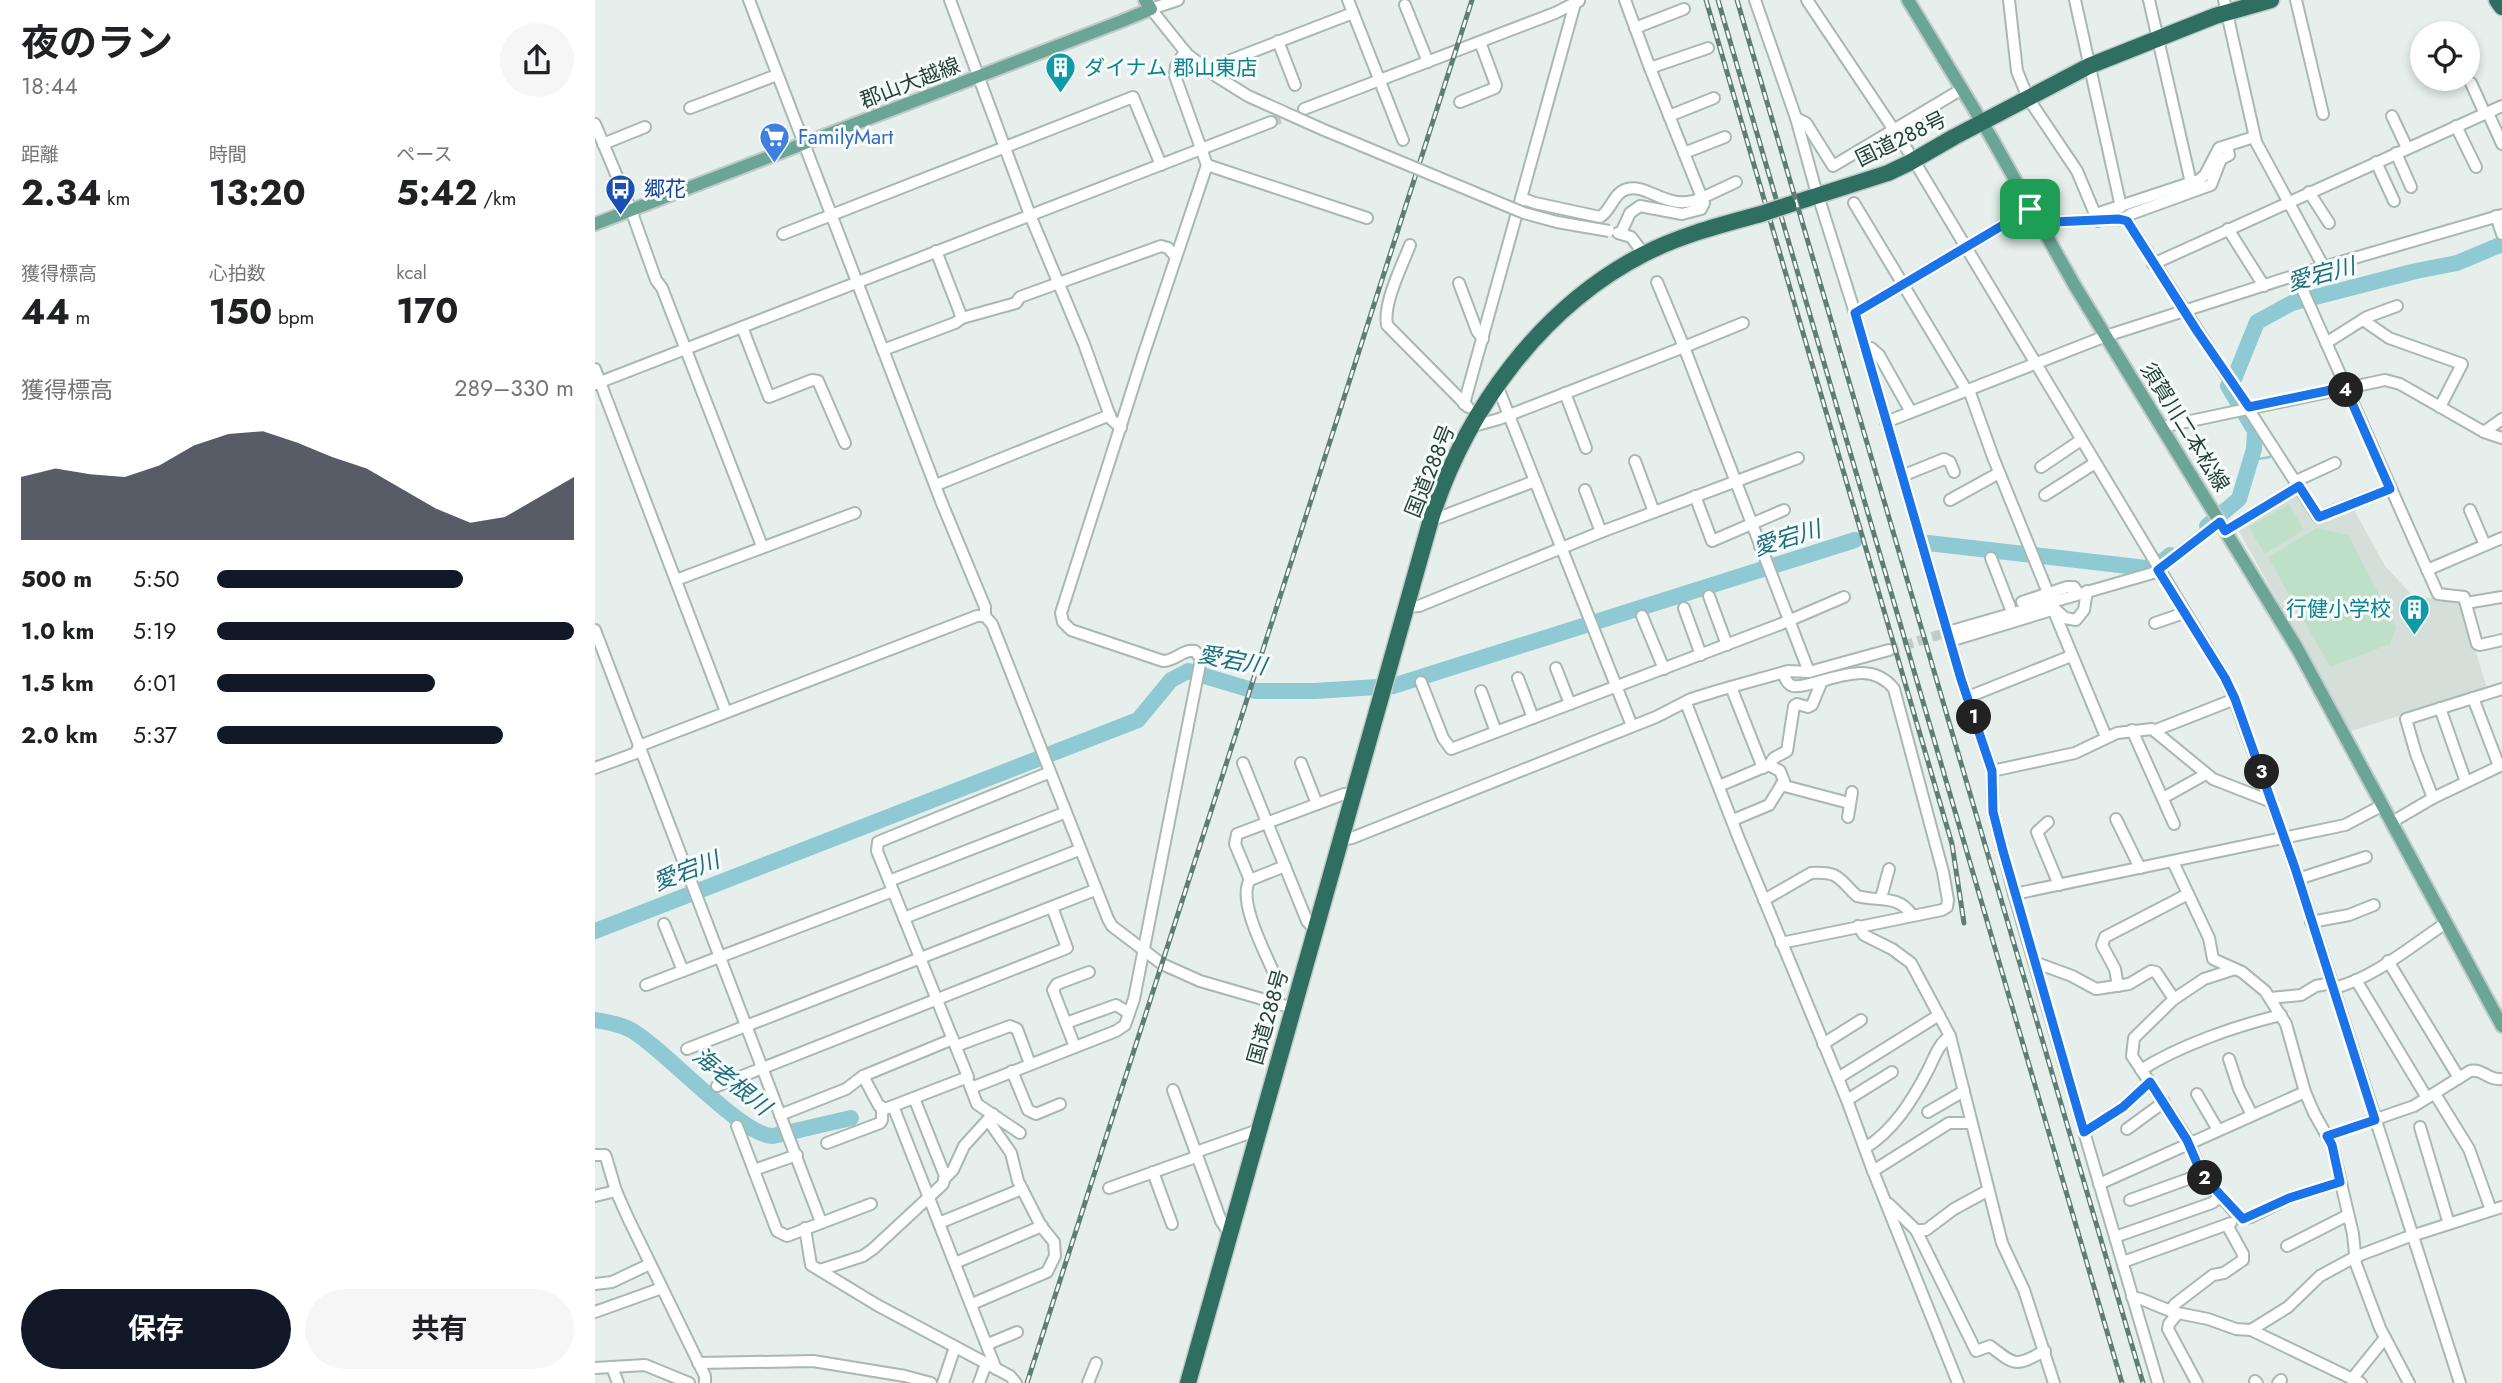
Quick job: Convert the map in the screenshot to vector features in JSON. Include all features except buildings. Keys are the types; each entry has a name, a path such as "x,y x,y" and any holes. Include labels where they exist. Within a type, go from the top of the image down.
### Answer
{"highway":[{"name":"国道288号","path":"1190,1381 1229,1233 1431,519 1451,462 1497,385 1535,340 1561,315 1586,293 1644,254 1689,235 1888,173 2089,66 2225,7 2271,0"},
{"path":"2497,0 2502,7"}],"main road":[{"name":"須賀川二本松線","path":"1908,0 2039,225 2297,648 2502,1025"},
{"name":"郡山大越線","path":"595,224 980,76 1148,4"}],"street":[{"path":"749,0 856,282 985,607 985,616 992,624 1048,773 1109,922 1163,964 1200,981 1293,1007"},
{"path":"950,0 1030,215 1084,344 1113,423 1121,428"},
{"path":"1148,4 1178,0"},
{"path":"1348,0 1403,140"},
{"path":"1550,0 1555,13"},
{"path":"1621,233 1630,213 1637,207 1645,205 1682,214 1701,209 1704,203 1625,0"},
{"path":"1755,0 1796,118 1815,187"},
{"path":"1807,0 1908,151"},
{"path":"2009,0 2017,71 2028,98 2077,171 2097,218"},
{"path":"2075,0 2121,207"},
{"path":"2149,0 2191,183"},
{"path":"2296,0 2323,114"},
{"path":"1304,109 1555,13 1578,1"},
{"path":"1464,404 1578,1"},
{"path":"1148,4 1186,52 1216,76 1248,96 1524,213 1557,222 1621,233 1630,237 1644,254"},
{"path":"1405,5 1428,62"},
{"path":"2225,7 2254,137 2321,262 2321,268"},
{"path":"1635,28 1684,9"},
{"path":"1218,65 1353,13"},
{"path":"1278,41 1295,85"},
{"path":"1460,102 1495,88 1496,85 1480,42"},
{"path":"1650,68 1708,48"},
{"path":"863,1076 879,1106 887,1107 1012,1072 1122,1028 1129,1013 1201,659 1195,651 1188,650 1163,661 1070,630 1062,619 1063,607 1207,164 1175,76 1176,66 1186,52"},
{"path":"689,108 777,75"},
{"path":"1796,118 1806,124 1833,166 1962,89"},
{"path":"2475,91 2502,144"},
{"path":"783,234 1133,97 1161,165"},
{"path":"1669,116 1714,98"},
{"path":"2153,264 2502,106"},
{"path":"2392,116 2407,148"},
{"path":"597,383 1271,122"},
{"path":"595,124 599,141 631,210 656,281 662,288 762,546"},
{"path":"2456,126 2476,167"},
{"path":"599,141 645,127"},
{"path":"1684,153 1725,137"},
{"path":"2097,218 2201,179 2215,152 2254,137"},
{"path":"2121,219 2211,185 2221,159 2229,155 2227,146"},
{"path":"2396,153 2411,187"},
{"path":"2375,162 2394,201"},
{"path":"1207,164 1367,218"},
{"path":"1919,169 2225,678 2235,699 2333,985 2459,1383"},
{"path":"1521,198 1535,204 1600,217 1618,195 1627,189 1639,190 1679,203 1689,203 1736,182"},
{"path":"2309,192 2329,223"},
{"path":"1854,203 1968,390 2071,656 2106,737"},
{"path":"1821,205 1992,771 1993,812 2014,894 2158,1383"},
{"path":"1855,313 2030,209"},
{"path":"1885,422 2106,336 2296,275 2499,216 2502,234"},
{"path":"2039,225 2097,218 2127,221 2319,517 2390,489"},
{"path":"2228,229 2263,286"},
{"path":"1410,245 1389,303 1387,325 1464,404 1473,422 1510,414 1743,323"},
{"path":"883,349 962,318 1016,303 1020,297 1161,246 1168,248 1176,257"},
{"path":"936,251 962,318"},
{"path":"2296,275 2438,594 2464,597 2477,644 2502,640"},
{"path":"1657,282 1809,672"},
{"path":"1459,283 1477,331 1483,339"},
{"path":"2326,343 2363,320 2397,306"},
{"path":"2363,320 2389,338 2462,364 2440,407"},
{"path":"742,327 769,397 812,380 818,381 845,443"},
{"path":"1865,348 1871,348 1879,355 1911,412"},
{"path":"595,369 597,383 726,712"},
{"path":"2162,427 2385,380 2400,384 2484,432 2502,438"},
{"path":"1497,385 1632,726"},
{"path":"1565,393 1586,448"},
{"path":"936,485 1110,415"},
{"path":"2484,432 2502,419"},
{"path":"2041,467 2081,440"},
{"path":"1406,607 1419,606 1560,548 1798,458"},
{"path":"1902,476 1944,459 1950,461 1954,472"},
{"path":"1635,461 1654,512"},
{"path":"2045,495 2095,463"},
{"path":"1950,633 2158,570 2223,526 2335,463"},
{"path":"1950,500 1999,472"},
{"path":"1431,519 1535,481"},
{"path":"1585,490 1601,532"},
{"path":"1695,496 1711,541 1784,510"},
{"path":"2470,510 2485,545"},
{"path":"676,580 855,513"},
{"path":"1760,547 1795,534"},
{"path":"2427,570 2502,538"},
{"path":"1991,558 2010,607"},
{"path":"2052,603 2067,619 2076,620 2084,610 2083,592"},
{"path":"1709,596 1727,645"},
{"path":"1421,682 1449,748 1727,645 1844,597"},
{"path":"2466,603 2502,597"},
{"path":"1950,633 2010,607 2052,603"},
{"path":"1684,608 1701,654"},
{"path":"2155,624 2184,612"},
{"path":"595,768 636,753 639,747 726,712 977,616 985,616"},
{"path":"1642,617 1664,669"},
{"path":"595,630 821,1222"},
{"path":"1341,840 1426,810 1731,687 1783,673 1809,672 1889,650"},
{"path":"1968,697 2071,656"},
{"path":"1556,668 1570,704"},
{"path":"1781,943 1945,909 1948,900 1896,695 1885,679 1874,673 1858,673 1793,686 1783,673"},
{"path":"1518,678 1533,718"},
{"path":"1719,786 1766,766 1787,751 1794,706 1812,705 1822,681"},
{"path":"1731,687 1766,766 1780,771 1784,781 1769,805 1733,820"},
{"path":"2433,798 2406,722 2408,718 2502,689"},
{"path":"1481,691 1496,732"},
{"path":"2392,822 2433,798 2501,765 2473,698"},
{"path":"1992,771 2075,753 2106,737 2132,730 2156,730 2235,699"},
{"path":"1686,703 1958,1383"},
{"path":"2440,708 2466,782"},
{"path":"2132,730 2175,824"},
{"path":"2156,730 2166,742 2206,774 2219,782 2272,802"},
{"path":"1243,763 1307,921 1314,930"},
{"path":"1301,763 1317,804"},
{"path":"972,1304 1048,1272 1055,1249 1054,1242 1022,1189 1011,1153 991,1117 974,1100 937,999 877,851 878,842 1048,773"},
{"path":"2163,798 2206,774"},
{"path":"1781,785 1850,798 1848,817"},
{"path":"1250,880 1235,844 1235,837 1239,832 1344,794 1354,793"},
{"path":"2014,894 2345,825 2383,805"},
{"path":"646,985 720,957 1065,813"},
{"path":"2116,819 2140,868"},
{"path":"2048,822 2037,832 2059,885"},
{"path":"904,918 1079,850"},
{"path":"2298,879 2366,858"},
{"path":"2173,862 2209,937 2213,959 2246,975 2271,998 2281,1015 2293,1043 2305,1092 2332,1145 2355,1257 2385,1338 2409,1383"},
{"path":"1277,980 1249,912 1245,891 1250,880 1285,866"},
{"path":"1881,898 1889,869"},
{"path":"1765,900 1811,873 1819,872 1839,877 1857,896 1881,898 1904,905 1912,915"},
{"path":"687,1049 1095,890"},
{"path":"2118,986 2115,969 2102,945 2105,937 2188,894"},
{"path":"2311,922 2349,915 2374,905"},
{"path":"717,1086 1067,948 1052,907"},
{"path":"664,923 683,971"},
{"path":"2271,998 2301,995 2316,986 2356,980 2446,923"},
{"path":"1858,926 1864,935 1892,949 1911,963 1950,1035 1987,1191 2002,1242 2024,1290 2054,1383"},
{"path":"2388,961 2459,1078"},
{"path":"2034,962 2072,976 2096,989 2129,984 2151,971 2156,972 2174,999"},
{"path":"2235,968 2204,979 2174,999 2134,1038 2132,1056 2189,1144 2202,1174 2239,1217 2251,1217 2289,1198 2340,1182"},
{"path":"1075,1047 1053,990 1057,984 1089,972"},
{"path":"2251,1330 2288,1307 2320,1276 2355,1257 2497,1208 2469,1149 2431,1096 2356,980"},
{"path":"1066,1023 1116,1005 1129,1013"},
{"path":"1838,1078 1940,1015"},
{"path":"2141,1070 2155,1061 2227,1030 2281,1015"},
{"path":"1823,1044 1861,1020"},
{"path":"780,1115 846,1089 863,1076 1010,1026 1017,1029 1030,1064"},
{"path":"1865,1148 1885,1133 1907,1106 1940,1047 1950,1035"},
{"path":"2229,1059 2239,1089 2252,1115"},
{"path":"2327,1136 2414,1106 2475,1070 2495,1080 2502,1079"},
{"path":"1012,1072 1028,1110 1036,1114 1060,1104"},
{"path":"1847,1100 1892,1072"},
{"path":"2084,1132 2123,1107 2150,1082"},
{"path":"1173,1090 1221,1222 1229,1233"},
{"path":"1928,1112 1964,1091"},
{"path":"2099,1184 2305,1092"},
{"path":"2197,1094 2218,1130"},
{"path":"914,1098 944,1179"},
{"path":"2127,1129 2164,1102"},
{"path":"827,1143 880,1123 887,1107"},
{"path":"887,1107 929,1198 988,1344 991,1366 979,1383"},
{"path":"991,1117 1020,1133"},
{"path":"820,1270 868,1252 929,1198 953,1170 964,1146 991,1117"},
{"path":"1873,1171 1949,1123 1970,1123"},
{"path":"737,1126 777,1231 787,1236 871,1204"},
{"path":"2420,1127 2449,1224"},
{"path":"1109,1188 1258,1130"},
{"path":"595,1155 607,1157 616,1191 705,1383"},
{"path":"754,1170 797,1155"},
{"path":"1153,1172 1172,1224"},
{"path":"2130,1200 2202,1174"},
{"path":"939,1223 1022,1189"},
{"path":"595,1196 616,1191"},
{"path":"1916,1230 1926,1230 1954,1209 1987,1191"},
{"path":"2115,1237 2213,1203 2221,1196"},
{"path":"1887,1202 1916,1230 1976,1351 1990,1346 2011,1362 2018,1363 2045,1351"},
{"path":"2287,1246 2348,1215"},
{"path":"2123,1262 2227,1225 2239,1217"},
{"path":"2197,1383 2168,1329 2175,1304 2213,1275 2224,1273 2243,1260 2243,1254 2227,1225"},
{"path":"955,1263 1042,1226"},
{"path":"805,1228 811,1265 877,1306 1010,1376 1016,1383"},
{"path":"595,1284 611,1282 650,1264"},
{"path":"595,1312 662,1288"},
{"path":"2132,1297 2174,1312 2208,1319 2236,1329 2251,1330 2356,1381 2385,1338"},
{"path":"988,1344 1017,1332"},
{"path":"943,1383 955,1347"},
{"path":"698,1363 813,1361 930,1383"},
{"path":"1088,1383 1096,1363"},
{"path":"595,1368 645,1365 689,1383"},
{"path":"612,1367 618,1383"}],"shaded area":[{"path":"2294,493 2313,523 2353,508 2385,566 2414,597 2460,600 2487,688 2351,731 2237,528"}],"green space":[{"path":"2289,504 2304,530 2265,554 2249,527"},
{"path":"2317,528 2348,535 2396,627 2390,644 2330,667 2268,557"}],"waterway":[{"name":"愛宕川","path":"2207,526 2239,499 2254,449 2255,431 2228,386 2234,379 2257,322 2292,303 2457,263 2502,244"},
{"path":"2252,460 2270,457"},
{"name":"愛宕川","path":"595,931 1138,720 1171,680 1188,671 1255,691 1315,691 1393,686 1855,540"},
{"name":"愛宕川","path":"1928,543 2146,568 2162,562 2170,555"},
{"name":"海老根川","path":"595,1020 631,1030 646,1040 723,1107 759,1132 773,1136 851,1118"}],"tunnel":[{"path":"1271,122 1304,109"},
{"path":"1889,650 1955,630"}],"railway":[{"path":"1027,1383 1472,0"},
{"path":"1706,0 1952,844 1964,923"},
{"path":"1718,0 2122,1383"},
{"path":"1737,0 2143,1383"}],"place":[{"name":"ダイナム 郡山東店","path":"1061,95"},
{"name":"FamilyMart","path":"775,164"},
{"name":"郷花","path":"621,216"},
{"name":"行健小学校","path":"2414,636"}],"route":[{"path":"2030,209 2039,225 2119,219 2127,221 2249,407 2345,387 2390,489 2319,517 2299,486 2225,531 2220,522 2158,570 2225,678 2235,699 2295,868 2375,1120 2327,1136 2332,1145 2340,1182 2289,1198 2243,1219 2202,1175 2187,1140 2150,1082 2123,1107 2084,1132 2014,894 1993,812 1992,771 1961,679 1855,313 2030,209"}]}
